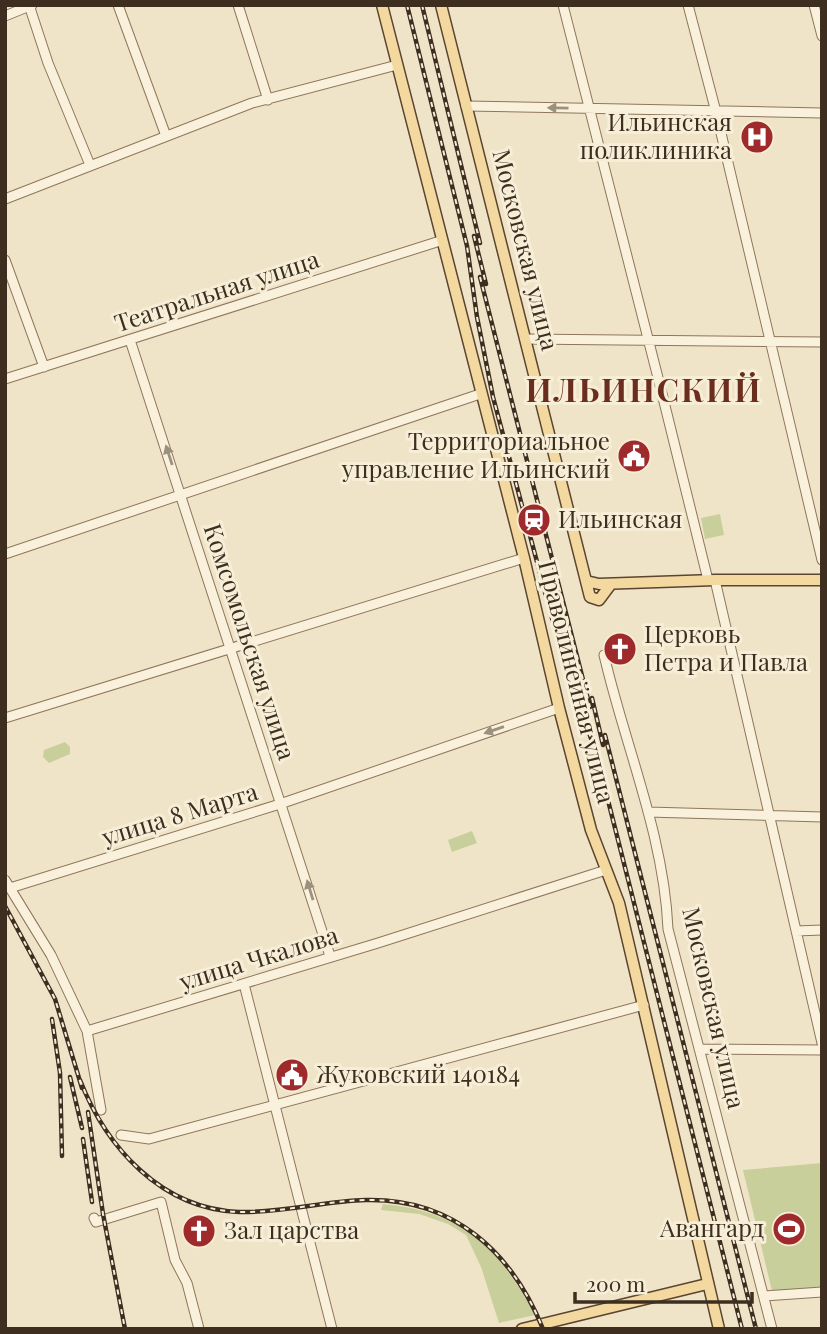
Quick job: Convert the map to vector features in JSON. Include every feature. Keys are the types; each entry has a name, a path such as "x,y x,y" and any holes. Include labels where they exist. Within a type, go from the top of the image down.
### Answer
{"main road":[{"name":"Праволинейная улица","path":"382,5 440,241 524,558 559,708 592,830 619,903 719,1329"},
{"name":"Московская улица","path":"441,5 586,581"},
{"path":"611,584 597,601 590,597 586,581 611,584 711,580 822,580"},
{"path":"522,1329 707,1284"}],"street":[{"path":"118,5 166,136"},
{"path":"238,5 268,100"},
{"path":"563,5 711,580 822,1043"},
{"path":"688,5 716,111 822,560"},
{"path":"814,5 822,36"},
{"path":"5,16 30,6 48,63 90,164"},
{"path":"5,200 90,164 252,103 397,65"},
{"path":"466,106 822,113"},
{"name":"Театральная улица","path":"5,379 440,241"},
{"path":"5,260 44,367"},
{"path":"525,339 822,342"},
{"name":"Комсомольская улица","path":"130,340 330,956"},
{"path":"5,554 480,394"},
{"path":"5,718 524,558"},
{"name":"Московская улица","path":"604,656 648,812 667,896 668,929 772,1329"},
{"name":"улица 8 Марта","path":"8,884 280,804 559,708"},
{"path":"648,812 822,817"},
{"name":"улица Чкалова","path":"87,1031 378,943 606,870"},
{"path":"8,884 51,955 87,1031 101,1110"},
{"path":"796,931 822,930"},
{"path":"244,984 332,1329"},
{"path":"121,1135 148,1139 644,1005"},
{"path":"699,1049 822,1051"},
{"path":"94,1218 96,1222 161,1202 175,1259 187,1283 199,1329"},
{"path":"764,1296 822,1292"}],"green space":[{"path":"720,514 724,535 705,539 701,518"},
{"path":"65,742 70,747 70,754 49,763 43,757 44,750"},
{"path":"472,831 477,843 452,852 448,840"},
{"name":"Авангард","path":"822,1163 822,1289 772,1291 743,1170"},
{"path":"383,1204 435,1215 475,1237 507,1270 535,1315 499,1323 481,1267 466,1235 448,1224 419,1214 381,1210"}],"railway":[{"path":"407,5 467,246 477,317 493,397 560,648 596,753 742,1329"},
{"path":"422,5 480,243"},
{"path":"474,236 486,284"},
{"path":"480,277 590,707"},
{"path":"592,698 603,745"},
{"path":"605,735 756,1329"},
{"path":"5,906 55,999 82,1088"},
{"path":"52,1019 60,1073 62,1156"},
{"path":"70,1077 82,1128"},
{"path":"80,1080 91,1105 121,1150 161,1187 185,1200 211,1208 239,1212 366,1200 397,1202 426,1208 475,1235 496,1254 530,1301 543,1329"},
{"path":"88,1112 103,1214 125,1329"},
{"path":"83,1139 92,1202"}],"place":[{"name":"Ильинская поликлиника","path":"757,137"},
{"name":"Территориальное управление Ильинский","path":"634,456"},
{"name":"Ильинская","path":"534,520"},
{"name":"Церковь Петра и Павла","path":"620,649"},
{"name":"Жуковский 140184","path":"292,1075"},
{"name":"Авангард","path":"789,1229"},
{"name":"Зал царства","path":"199,1231"}],"district":[{"name":"ИЛЬИНСКИЙ","path":"644,391"}]}
